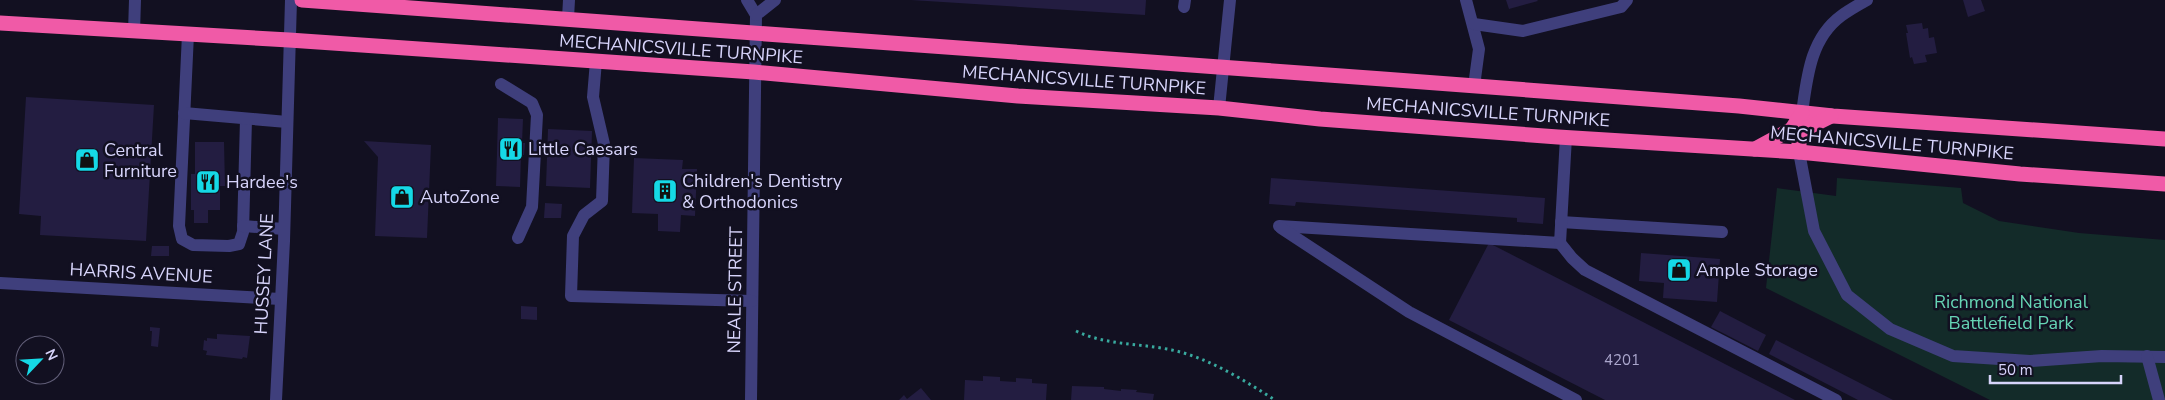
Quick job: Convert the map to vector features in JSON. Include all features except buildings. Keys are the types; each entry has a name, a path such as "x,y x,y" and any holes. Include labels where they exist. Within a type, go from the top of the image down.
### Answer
{"highway":[{"name":"MECHANICSVILLE TURNPIKE","path":"302,0 755,31 1739,106 1833,116 2165,138"},
{"name":"MECHANICSVILLE TURNPIKE","path":"0,24 289,40 754,72 1009,95 1219,108 1320,119 1566,138 1799,152 2020,174 2165,184"},
{"path":"1753,150 1792,129 1802,113"},
{"path":"1799,152 1799,136 1803,130 1833,116"}],"street":[{"path":"134,32 135,0"},
{"name":"HUSSEY LANE","path":"276,400 284,229 291,0"},
{"path":"568,18 569,0"},
{"path":"747,0 756,15 775,0"},
{"path":"1219,108 1230,0"},
{"path":"1466,0 1474,24 1479,49 1474,86"},
{"path":"1474,24 1523,32 1621,7 1627,0"},
{"path":"1802,113 1810,65 1817,44 1826,30 1840,17 1867,0"},
{"name":"NEALE STREET","path":"751,400 756,15"},
{"path":"188,34 179,226 182,239 193,245 230,246 239,244 243,226 246,119"},
{"path":"596,61 593,98 604,144 602,201 584,214 573,236 571,296 752,301"},
{"path":"501,84 532,103 537,115 532,207 518,238"},
{"path":"184,113 287,122"},
{"path":"1566,138 1560,243 1572,258 1585,270 1836,400"},
{"path":"1799,152 1814,232 1848,295 1890,329 1953,356 2030,361 2147,356 2165,357"},
{"path":"1561,222 1722,232"},
{"path":"243,226 284,229"},
{"path":"1560,243 1279,226 1409,312 1576,400"},
{"name":"HARRIS AVENUE","path":"0,282 280,299"},
{"path":"2147,356 2159,400"}],"path":[{"path":"1076,331 1097,340 1168,349 1186,355 1237,375 1275,400"}],"green space":[{"name":"Richmond National Battlefield Park","path":"1837,178 1961,188 1963,203 1999,221 2079,233 2165,240 2165,400 1990,400 1766,288 1777,188 1836,196"}],"place":[{"name":"Little Caesars","path":"511,149"},
{"name":"Central Furniture","path":"87,160"},
{"name":"Hardee's","path":"208,182"},
{"name":"Children's Dentistry & Orthodonics","path":"665,191"},
{"name":"AutoZone","path":"402,197"},
{"name":"Ample Storage","path":"1679,270"}]}
